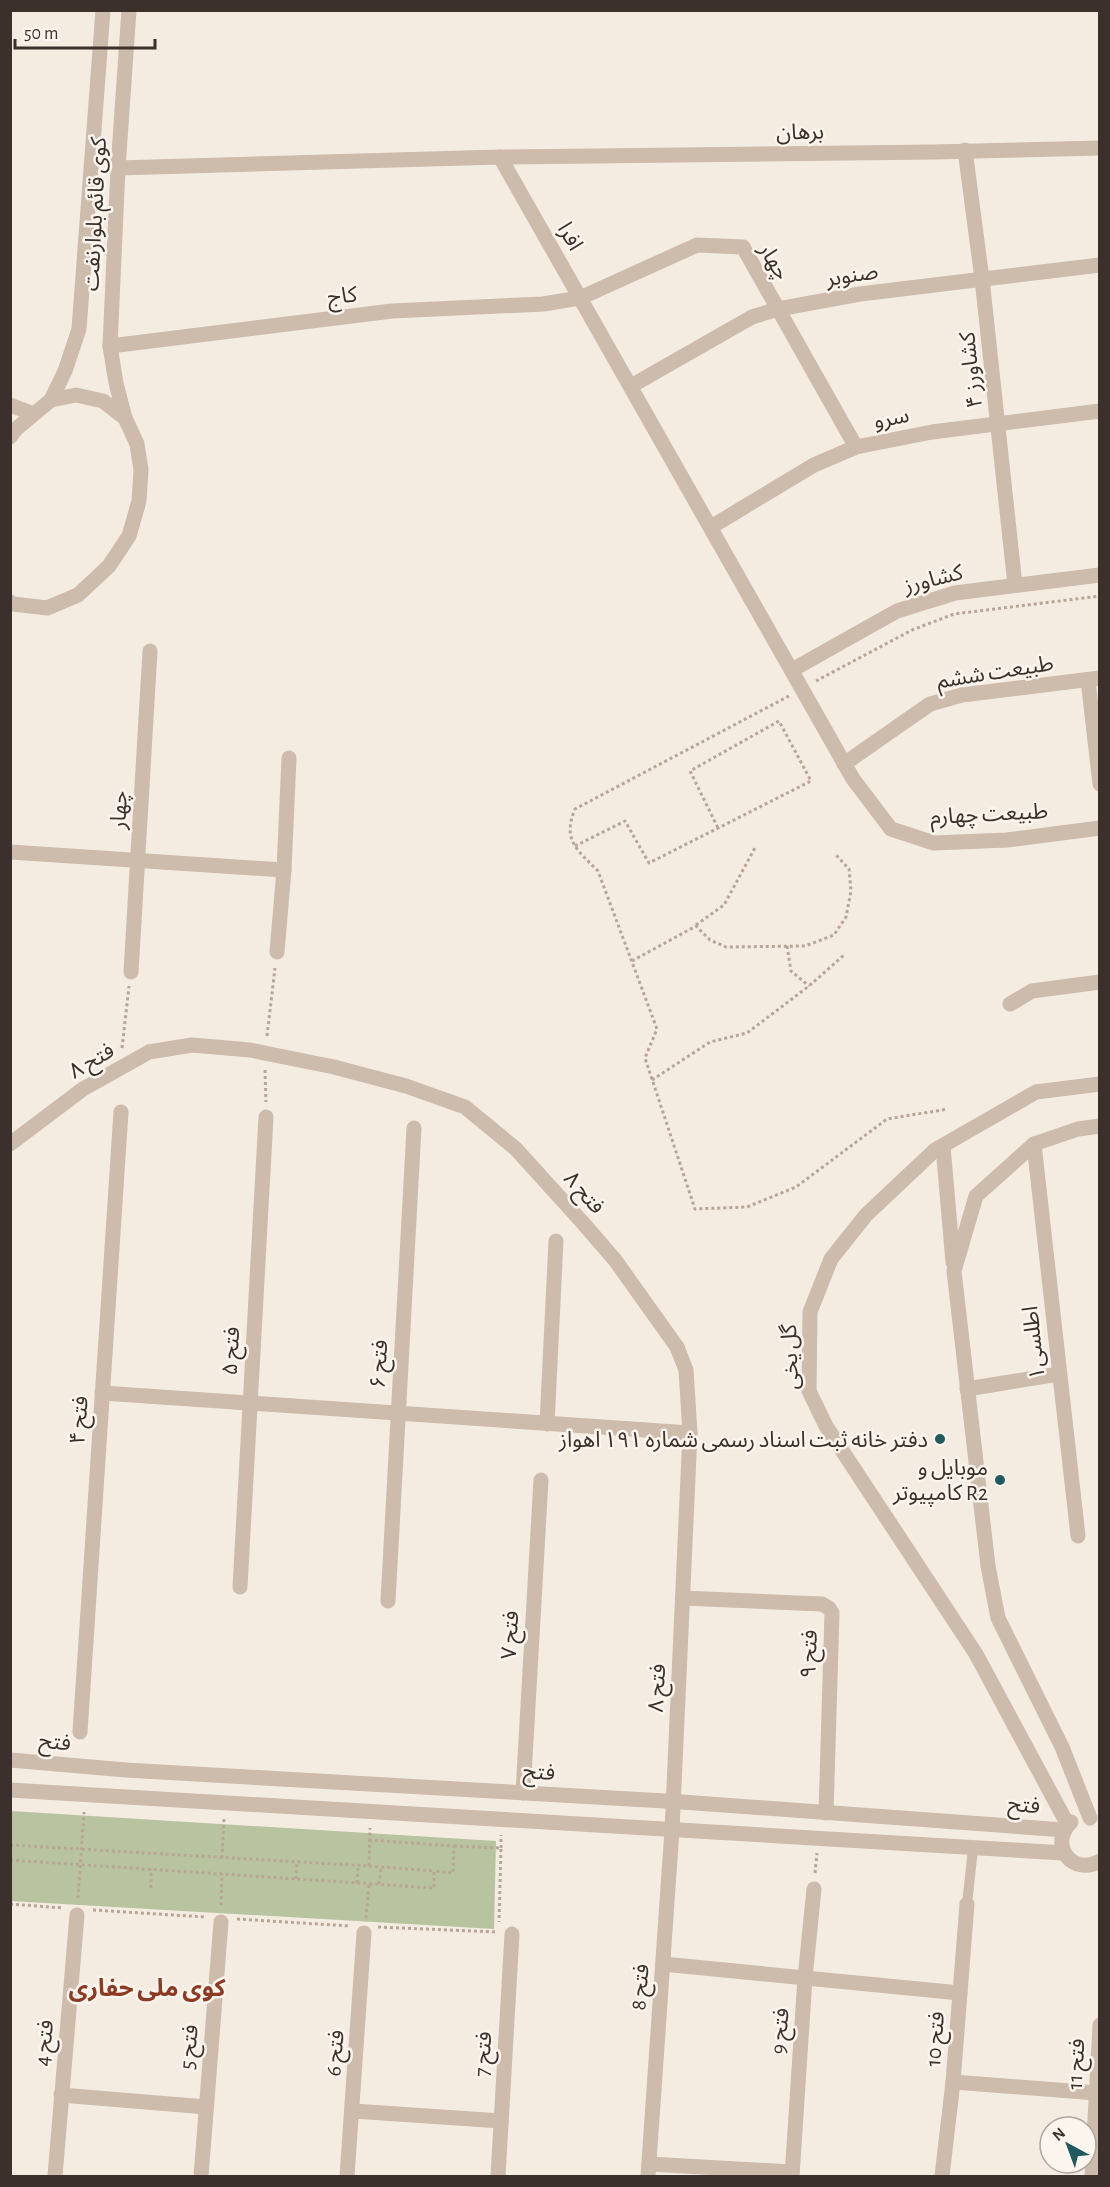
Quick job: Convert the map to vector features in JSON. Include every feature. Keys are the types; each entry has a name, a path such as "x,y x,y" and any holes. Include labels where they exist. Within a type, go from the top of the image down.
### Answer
{"street":[{"name":"کوی قائم بلوارنفت","path":"51,400 65,371 79,329 103,10"},
{"name":"کوی قائم بلوارنفت","path":"11,608 47,608 78,595 109,566 129,536 139,501 141,470 137,444 125,418 110,346 118,168 129,10"},
{"name":"برهان","path":"500,157 1100,148"},
{"name":"کشاورز ۴","path":"965,150 982,279 1015,585"},
{"path":"118,168 500,157"},
{"name":"افرا","path":"500,157 792,670"},
{"name":"چهار","path":"580,298 697,245 742,247 856,447"},
{"name":"صنوبر","path":"631,386 752,318 778,309 860,294 1100,265"},
{"name":"کاج","path":"110,346 392,311 543,304 580,298"},
{"path":"10,437 16,429 51,400 76,395 103,401 125,418"},
{"path":"10,405 34,414"},
{"name":"سرو","path":"711,527 814,465 856,447 932,432 1100,411"},
{"name":"کشاورز","path":"792,670 897,611 955,593 1100,574"},
{"name":"چهار","path":"131,972 150,651"},
{"name":"طبیعت چهارم","path":"792,670 853,779 891,829 934,843 1006,840 1100,828"},
{"path":"1094,679 1100,784"},
{"name":"طبیعت ششم","path":"844,764 930,704 962,695 1094,679"},
{"path":"277,952 284,870 289,758"},
{"path":"10,852 284,870"},
{"path":"1010,1004 1032,991 1100,982"},
{"name":"فتح ۸","path":"10,1144 82,1089 149,1052 192,1045 265,1053 334,1067 406,1086 465,1107 516,1149 615,1260 677,1347 686,1370 690,1433 674,1802"},
{"name":"گل یخی","path":"1067,1827 976,1654 826,1426 810,1391 810,1312 831,1259 866,1215 935,1150 1036,1092 1100,1084"},
{"name":"فتح ۴","path":"80,1732 121,1112"},
{"name":"فتح ۵","path":"240,1587 266,1118"},
{"path":"954,1271 976,1196 1034,1144 1078,1129 1100,1126"},
{"name":"فتح ۶","path":"388,1601 414,1128"},
{"name":"اطلسی۱","path":"1034,1144 1078,1536"},
{"path":"943,1146 967,1389 988,1566 998,1618 1062,1747 1095,1820 1078,1819 1067,1827 1062,1841 1064,1853 1073,1862 1097,1867"},
{"path":"547,1424 556,1241"},
{"path":"967,1389 1059,1374"},
{"path":"102,1393 690,1433"},
{"name":"فتح ۷","path":"523,1793 541,1480"},
{"name":"فتح ۹","path":"683,1598 822,1604 829,1608 832,1613 826,1813"},
{"name":"فتح","path":"10,1760 126,1770 1067,1827"},
{"path":"10,1790 1064,1853"},
{"name":"فتح 8","path":"649,2170 674,1802"},
{"name":"فتح 9","path":"792,2174 805,1978 814,1889"},
{"name":"فتح 10","path":"942,2176 953,2082 966,1904"},
{"name":"فتح 4","path":"55,2176 77,1912"},
{"name":"فتح 5","path":"201,2176 221,1920"},
{"name":"فتح 6","path":"347,2176 365,1930"},
{"name":"فتح 7","path":"498,2176 512,1934"},
{"path":"663,1964 960,1993"},
{"name":"فتح 11","path":"1092,2176 1100,2025"},
{"path":"953,2082 1096,2093"},
{"path":"61,2095 206,2107"},
{"path":"353,2111 501,2121"},
{"path":"649,2170 792,2174"}],"lane":[{"path":"966,1904 973,1849"}],"path":[{"path":"948,1109 887,1119 796,1186 747,1207 696,1209 645,1058 657,1029 598,871 570,838 571,818 575,809 912,630 954,614 1100,596"},
{"path":"575,846 625,821 649,863 811,782 779,721 690,771 718,828"},
{"path":"632,961 692,928 724,905 756,846"},
{"path":"692,928 696,926 711,940 726,948 805,946 834,935 846,917 851,891 849,869 836,855"},
{"path":"788,946 791,971 809,986"},
{"path":"266,1118 265,1053 277,952"},
{"path":"652,1080 710,1042 747,1033 809,986 844,955"},
{"path":"119,1069 131,972"},
{"path":"77,1912 84,1810"},
{"path":"222,1858 224,1819"},
{"path":"369,1866 370,1828"},
{"path":"814,1889 818,1839"},
{"path":"10,1904 77,1912 365,1930 499,1932 501,1848 369,1840"},
{"path":"10,1845 369,1866 453,1874 454,1846"},
{"path":"10,1860 434,1888 434,1871"},
{"path":"297,1862 297,1879"},
{"path":"357,1883 358,1866"},
{"path":"379,1884 381,1867"},
{"path":"151,1869 151,1888"},
{"path":"221,1920 222,1874"},
{"path":"365,1930 369,1884"}],"green space":[{"path":"11,1811 496,1841 494,1929 11,1901"}],"place":[{"name":"دفتر خانه ثبت اسناد رسمی شماره ۱۹۱ اهواز","path":"940,1439"},
{"name":"موبایل و کامپیوتر R2","path":"1000,1480"}],"district":[{"name":"کوی ملی حفاری","path":"147,1988"}]}
